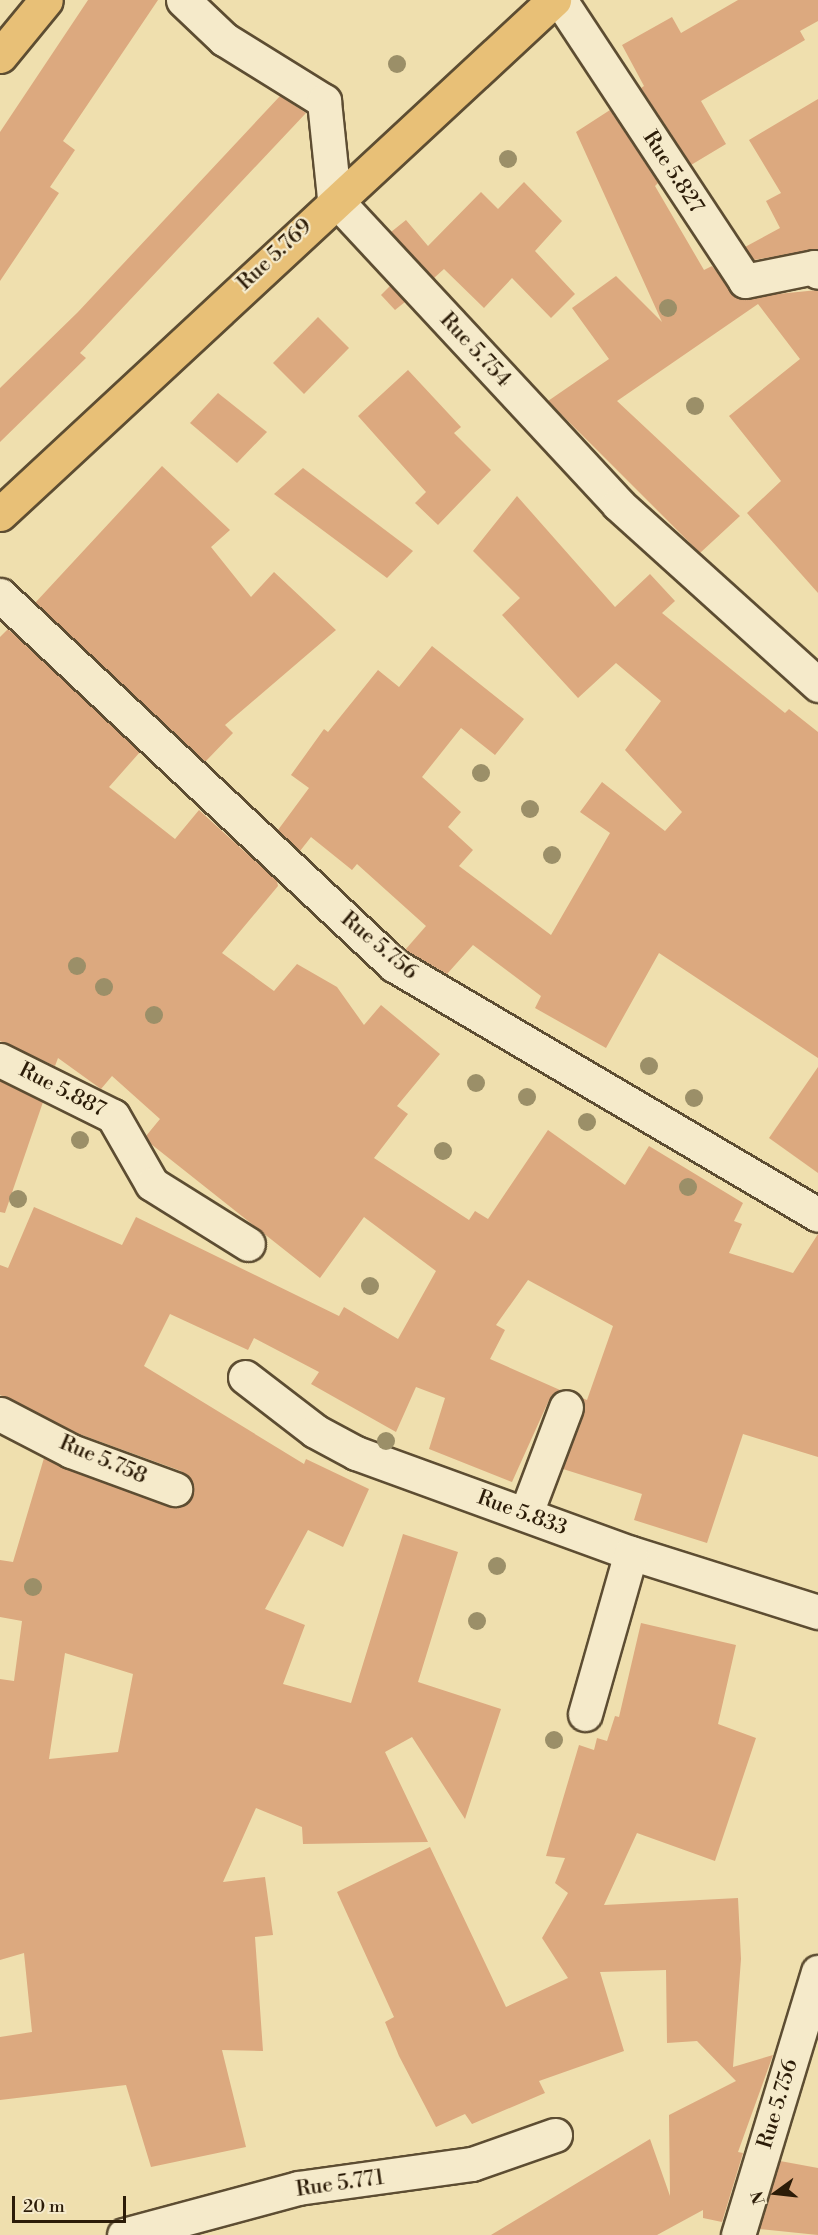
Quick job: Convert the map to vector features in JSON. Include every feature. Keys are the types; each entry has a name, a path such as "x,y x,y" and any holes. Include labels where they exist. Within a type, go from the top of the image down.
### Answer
{"main road":[{"path":"0,56 46,0"},
{"name":"Rue 5.769","path":"0,514 334,198 554,0"}],"street":[{"path":"183,0 224,39 324,101 334,198"},
{"name":"Rue 5.827","path":"560,0 745,281 814,267 818,272"},
{"name":"Rue 5.754","path":"334,198 618,504 818,685"},
{"name":"Rue 5.756","path":"0,595 394,965 818,1215"},
{"name":"Rue 5.887","path":"0,1060 113,1116 152,1184 248,1244"},
{"name":"Rue 5.833","path":"244,1377 315,1431 356,1453 631,1553 818,1612"},
{"path":"526,1513 566,1407"},
{"name":"Rue 5.758","path":"0,1414 71,1451 175,1489"},
{"path":"585,1714 631,1553"},
{"name":"Rue 5.756","path":"738,2235 809,2030 818,1972"},
{"name":"Rue 5.771","path":"124,2235 298,2188 472,2164 555,2135"}],"building":[{"path":"88,0 158,0 63,141 75,150 50,187 59,193 0,281 0,132"},
{"path":"738,0 818,0 818,21 800,31 805,40 701,101 726,144 691,165 641,88 644,86 622,45 672,17 681,33"},
{"path":"280,96 306,113 80,353 86,358 0,442 0,388 78,312"},
{"path":"818,99 818,249 754,260 745,247 780,228 766,201 781,193 749,140"},
{"path":"610,110 658,183 655,186 704,270 712,266 738,298 818,290 818,593 747,513 781,481 729,416 800,359 758,304 617,401 740,516 700,553 548,401 609,359 572,308 616,276 662,322 576,132"},
{"path":"524,182 562,221 535,251 575,294 551,318 512,278 484,308 444,269 434,278 391,232 406,220 428,246 481,192 498,209"},
{"path":"390,286 405,302 395,310 381,295"},
{"path":"318,317 349,348 304,394 273,363"},
{"path":"408,370 461,427 454,433 491,470 438,525 415,503 426,492 358,416"},
{"path":"218,393 267,432 237,463 190,423"},
{"path":"162,466 230,530 211,547 251,597 274,572 336,630 225,725 233,733 205,762 35,603"},
{"path":"303,468 413,551 387,578 274,494"},
{"path":"517,496 615,607 650,574 675,601 662,613 785,713 789,709 818,732 818,1058 659,953 606,1048 535,1008 541,996 473,945 447,974 405,950 426,926 357,864 352,870 311,837 300,851 278,830 309,788 291,775 324,729 328,732 378,670 399,687 432,646 524,719 495,755 461,728 422,777 461,812 448,827 473,850 459,866 551,935 610,833 580,812 602,782 665,831 682,812 625,750 661,701 616,663 578,698 502,615 520,598 473,551"},
{"path":"8,629 140,752 109,787 175,839 199,810 277,881 278,886 222,953 274,991 297,964 337,987 364,1025 381,1005 440,1054 397,1106 408,1114 374,1158 469,1220 475,1211 488,1219 548,1130 625,1185 649,1146 743,1203 734,1221 742,1224 729,1253 793,1273 818,1234 818,1457 743,1434 707,1543 634,1520 642,1494 563,1469 584,1414 582,1398 587,1400 613,1326 528,1280 496,1325 505,1330 490,1359 560,1390 549,1400 512,1482 429,1449 445,1398 416,1387 396,1432 311,1384 319,1372 254,1338 248,1350 170,1314 144,1366 304,1464 306,1459 369,1489 343,1547 308,1530 265,1609 305,1625 283,1684 351,1703 403,1534 458,1552 418,1682 501,1709 465,1819 412,1737 385,1752 428,1842 303,1844 302,1827 256,1808 223,1882 265,1877 273,1935 255,1937 263,2051 222,2050 246,2147 151,2167 126,2085 0,2100 0,2037 32,2032 24,1953 0,1960 0,1679 14,1681 22,1621 0,1617 0,1560 13,1562 44,1458 169,1507 187,1504 194,1486 181,1471 79,1434 0,1395 0,1265 8,1268 34,1207 122,1245 136,1217 339,1316 344,1307 398,1339 436,1271 364,1217 320,1278 151,1144 146,1136 160,1119 112,1076 101,1089 58,1058 55,1066 0,1041 0,637","holes":["65,1653 133,1674 118,1752 49,1759"]},
{"path":"818,1067 818,1173 769,1138"},
{"path":"0,1081 43,1102 5,1213 0,1212"},
{"path":"641,1623 736,1645 718,1724 756,1738 715,1861 637,1833 604,1905 738,1898 741,1959 733,2067 773,2055 738,2152 743,2153 722,2222 703,2218 703,2210 657,2235 491,2235 650,2139 670,2196 669,2115 736,2081 697,2041 667,2043 666,1970 600,1972 624,2051 539,2081 545,2093 472,2124 465,2114 436,2127 399,2056 385,2022 394,2017 337,1892 430,1847 506,2007 568,1978 542,1938 568,1893 555,1883 565,1858 546,1856 579,1745 594,1750 597,1738 607,1741 615,1716 619,1717"},
{"path":"780,2161 818,2168 818,2235 759,2229"}]}
